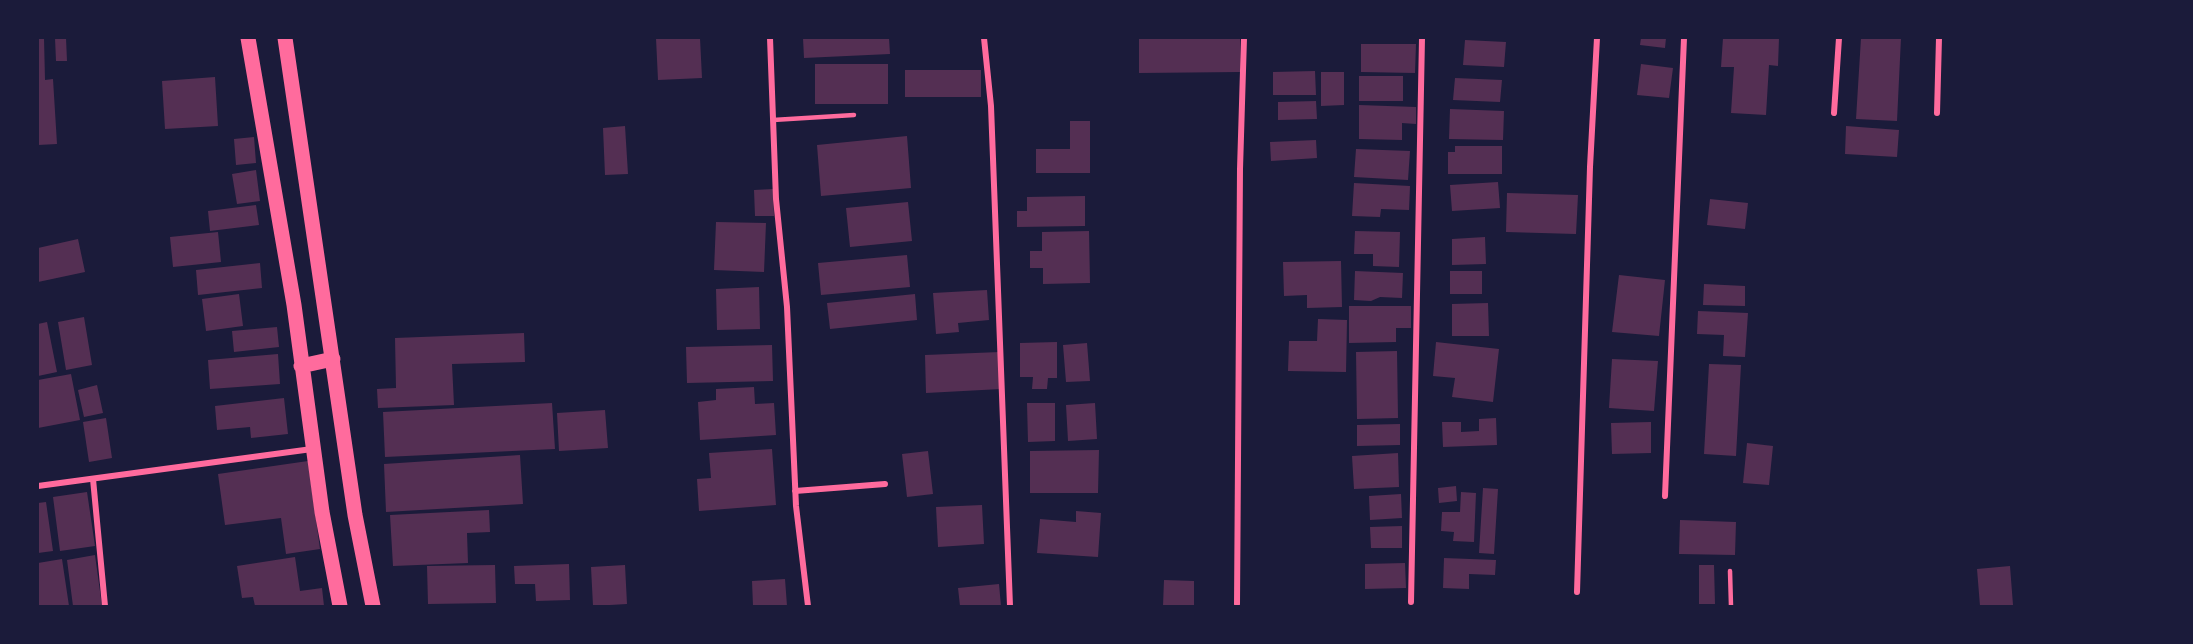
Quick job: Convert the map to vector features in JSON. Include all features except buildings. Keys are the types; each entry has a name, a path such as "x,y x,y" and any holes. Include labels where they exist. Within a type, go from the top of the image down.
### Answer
{"main road":[{"path":"248,38 294,305 322,512 340,606"},
{"path":"285,38 355,515 372,606"},
{"path":"301,366 333,358"}],"street":[{"path":"770,38 776,199 787,307 795,491 808,606"},
{"path":"984,38 992,106 1011,606"},
{"path":"1237,604 1240,181 1244,38"},
{"path":"1411,602 1422,38"},
{"path":"1577,592 1590,179 1597,38"},
{"path":"1665,496 1684,38"},
{"path":"1834,113 1839,38"},
{"path":"1937,112 1939,38"},
{"path":"38,486 313,449"},
{"path":"93,479 105,606"},
{"path":"795,491 885,484"}],"lane":[{"path":"773,120 854,115"},
{"path":"1730,571 1731,606"}]}
